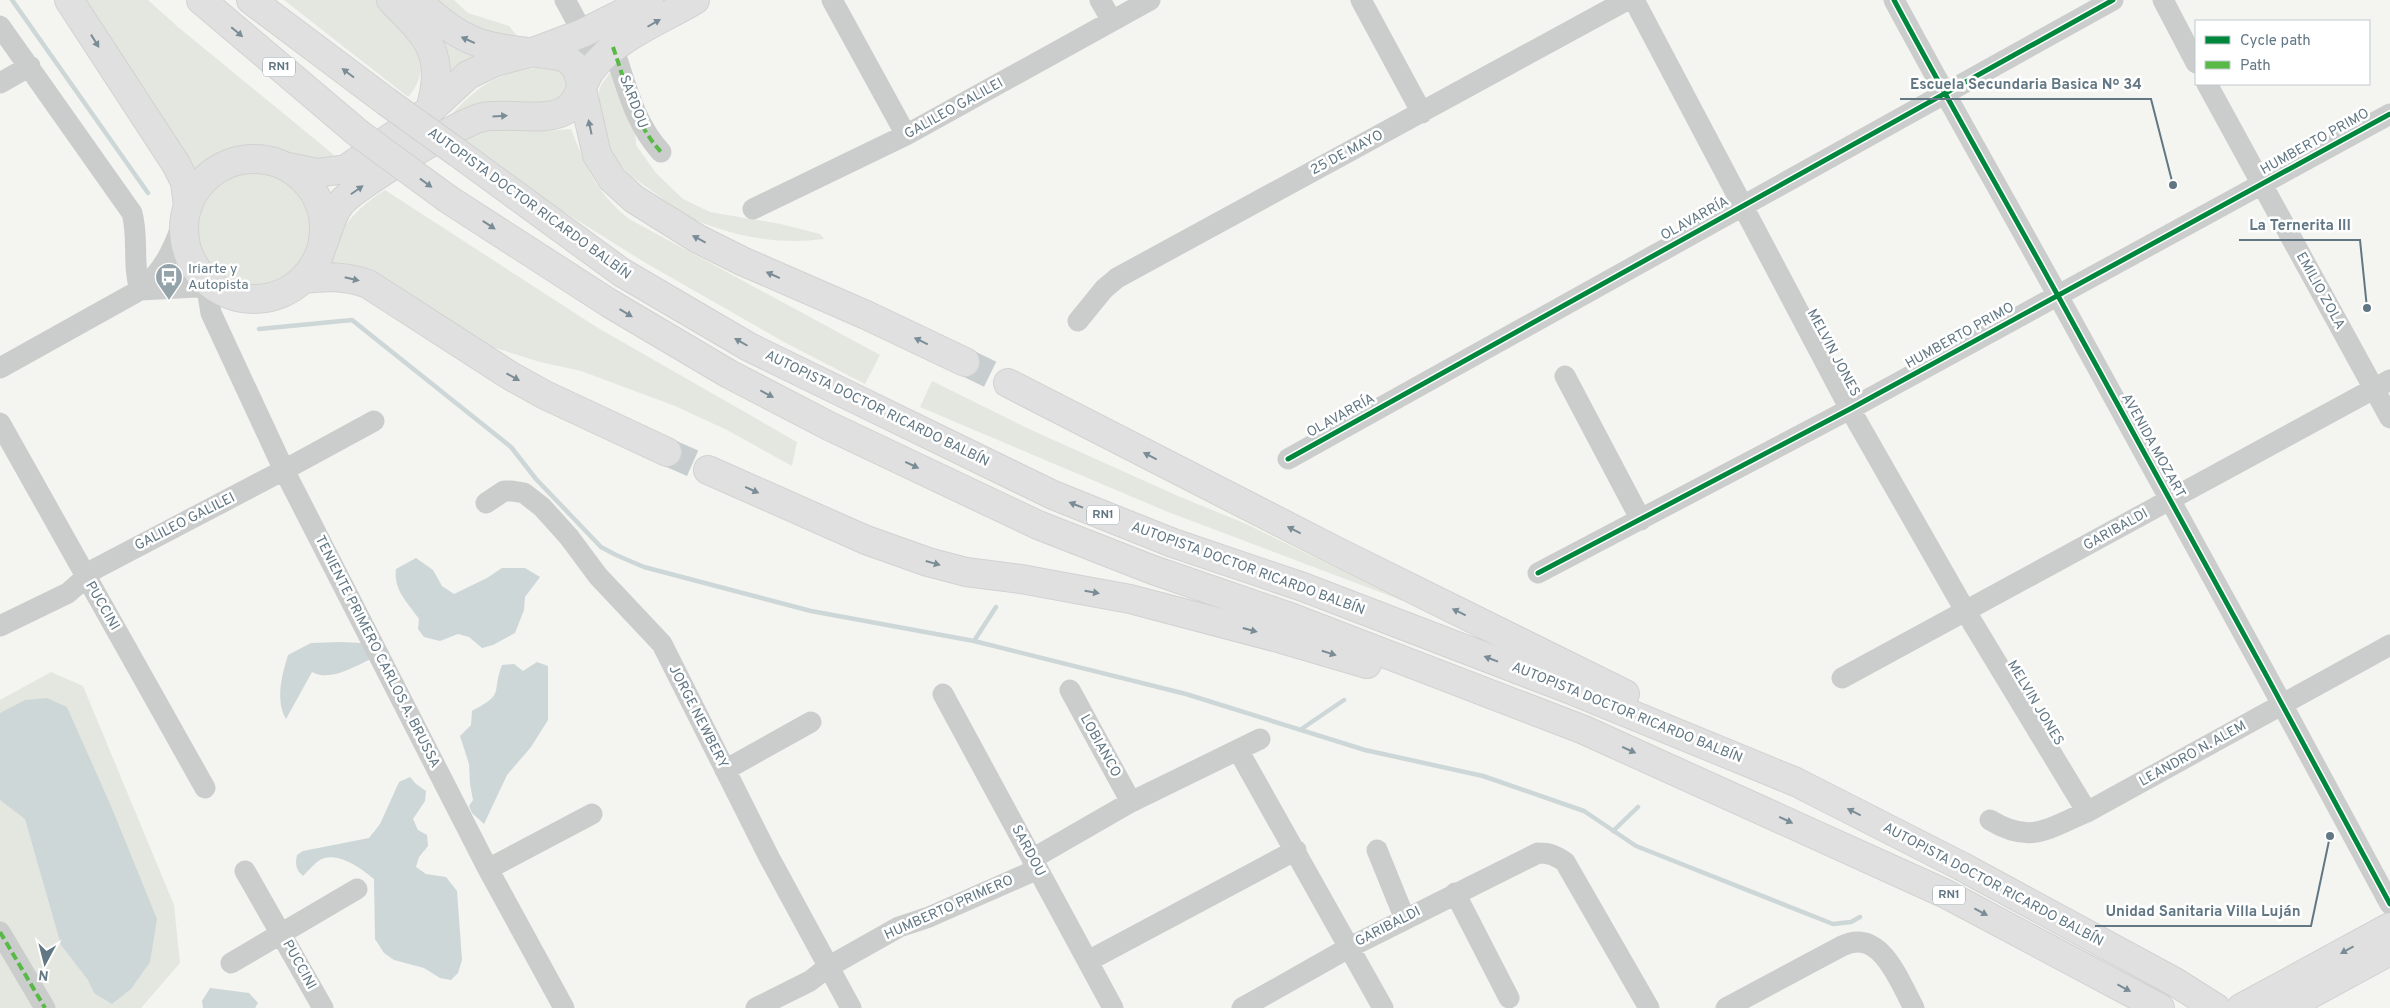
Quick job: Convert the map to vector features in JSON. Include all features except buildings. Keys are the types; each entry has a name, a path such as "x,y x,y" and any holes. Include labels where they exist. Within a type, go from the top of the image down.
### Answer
{"main road":[{"path":"69,0 176,164 185,182 186,212 184,237 188,255 198,271 216,291 246,298 267,298 286,291 304,279 316,263 334,214 342,202 371,180 470,121 501,115 557,114 571,105 584,80 617,36 649,0"},
{"name":"RN1","path":"201,0 358,133 448,199 609,303 729,374 829,426 1038,525 1152,570 1290,617 1584,730 1946,894 2155,1005"},
{"name":"AUTOPISTA DOCTOR RICARDO BALBÍN","path":"251,0 387,102 621,272 740,342 1053,495 1173,542 1303,587 1564,687 1796,782 1961,866 2175,982 2216,1008"},
{"path":"390,0 415,24 426,39 434,57 438,73 430,110"},
{"path":"417,0 447,28 470,41 495,48 567,58 584,80 597,155 612,178 634,200 698,239 742,261 866,315 965,362"},
{"path":"186,212 197,188 211,173 229,163 248,159 268,160 288,167 317,173 346,169 430,110 468,74 495,62 533,52 583,34 617,36 695,0"},
{"path":"288,167 306,181 318,200 324,222 323,244"},
{"path":"304,279 329,276 350,278 368,284 508,375 667,452"},
{"path":"1008,383 1338,552 1582,672 1796,782"},
{"path":"708,470 866,540 928,562 966,572 1021,579 1130,598 1282,639 1584,730"},
{"path":"2242,1008 2390,926"},
{"path":"2284,1008 2390,951"}],"street":[{"path":"565,0 583,34 584,80"},
{"path":"832,0 906,135"},
{"path":"1100,0 1112,21"},
{"name":"GALILEO GALILEI","path":"753,209 906,135 1150,0"},
{"path":"1361,0 1422,113"},
{"name":"25 DE MAYO","path":"1078,321 1104,289 1117,278 1627,0"},
{"name":"MELVIN JONES","path":"1634,0 1850,410 1966,612 2087,812"},
{"name":"AVENIDA MOZART","path":"1894,0 1944,94 2058,295 2283,705 2390,904"},
{"name":"OLAVARRÍA","path":"1288,459 2113,0"},
{"path":"2163,0 2195,61"},
{"path":"0,26 132,213 134,222 135,274 140,290"},
{"name":"SARDOU","path":"617,36 640,124 647,137 661,152"},
{"path":"0,83 30,66"},
{"name":"EMILIO ZOLA","path":"2208,85 2261,185 2382,384 2390,418"},
{"name":"HUMBERTO PRIMO","path":"1538,574 1850,410 2390,114"},
{"path":"0,368 140,290 161,270 176,243 186,212"},
{"path":"140,290 169,287 216,291"},
{"name":"TENIENTE PRIMERO CARLOS A. BRUSSA","path":"216,291 211,313 284,470 488,869 564,1008"},
{"path":"1565,376 1641,520"},
{"name":"GARIBALDI","path":"1842,678 2382,384"},
{"name":"GALILEO GALILEI","path":"0,626 68,593 95,569 374,421"},
{"name":"PUCCINI","path":"0,423 205,788"},
{"name":"JORGE NEWBERY","path":"486,502 504,491 524,493 542,507 569,537 598,576 662,644 769,857 850,1008"},
{"name":"LEANDRO N. ALEM","path":"1990,820 2004,828 2021,834 2042,831 2087,812 2390,646"},
{"name":"LOBIANCO","path":"1070,690 1131,802"},
{"name":"SARDOU","path":"944,694 1113,1008"},
{"path":"725,770 811,722"},
{"name":"HUMBERTO PRIMERO","path":"756,1008 810,981 828,967 900,927 929,917 1035,864 1131,802 1260,739"},
{"path":"1238,750 1296,850 1383,1008"},
{"path":"488,869 592,814"},
{"path":"1088,961 1296,850"},
{"path":"1377,850 1405,919"},
{"name":"GARIBALDI","path":"1245,1007 1350,947 1455,893 1538,854 1554,854 1565,862 1649,1008"},
{"name":"PUCCINI","path":"245,871 323,1008"},
{"path":"231,963 280,932 357,890"},
{"path":"1455,893 1509,998"},
{"path":"0,932 45,1008"},
{"path":"1726,1008 1842,946 1851,942 1862,941 1876,947 1886,958 1914,1008"}],"shaded area":[{"path":"80,0 148,0 178,27 334,155 318,162 310,162 257,149 236,150 217,158 192,178"},
{"path":"284,0 378,0 399,21 416,44 421,70 417,83 408,97"},
{"path":"432,0 454,0 468,13 509,26 518,37 492,35 471,25"},
{"path":"444,36 476,56 459,64 446,78 433,38"},
{"path":"616,65 635,123 636,145 656,173 683,199 710,212 781,224 820,234 824,239 794,241 765,239 722,230 701,223 688,216 631,176 609,148 600,126 598,115 600,88"},
{"path":"556,67 569,76 566,98 539,105 508,101 494,103 449,117 473,94 496,78 523,70"},
{"path":"487,129 547,131 571,129 587,168 600,189 617,209 629,219 880,355 865,384 784,342 644,262 529,190 457,134"},
{"path":"255,172 277,176 287,181 303,197 308,207 312,229 308,251 303,261 287,277 277,282 255,286 233,282 223,277 207,261 202,251 198,229 202,207 207,197 223,181 233,176"},
{"path":"385,190 598,328 797,442 792,466 727,430 675,406 581,371 540,362 489,346 332,264 336,241 342,230 366,203"},
{"path":"932,381 1029,429 1178,496 1244,523 1406,602 1168,512 920,407"},
{"path":"416,558 433,570 442,586 454,594 487,578 502,568 525,568 540,577 525,597 524,610 515,633 493,645 482,648 469,637 458,634 440,641 424,637 418,629 419,619 402,596 396,577 396,569"},
{"path":"311,643 362,643 371,659 334,674 319,675 312,672 286,719 280,696 288,655"},
{"path":"537,662 548,666 548,720 531,747 507,775 484,824 472,813 469,806 473,800 469,764 460,736 471,725 472,711 494,696 502,665 514,664 523,671"},
{"path":"51,672 83,686 174,905 180,963 141,1008 0,1008 0,700"},
{"path":"47,698 67,707 111,806 157,919 150,962 131,989 112,1004 94,993 88,980 61,945 25,819 0,800 0,713 25,700"},
{"path":"410,777 426,791 425,801 413,819 418,830 427,835 428,846 419,857 416,867 426,874 446,877 457,891 462,960 458,973 451,980 440,978 424,968 394,960 384,953 375,939 374,879 362,870 347,861 331,857 317,862 303,876 297,867 297,855 303,851 369,838 380,824 399,782"},
{"path":"210,988 249,993 258,1003 255,1008 203,1008 202,1001"}],"waterway":[{"path":"12,0 148,193"},
{"path":"259,329 352,320 511,447 536,479 601,547 644,567 811,611 974,641 1186,694 1365,750 1483,776 1584,811 1636,846 1833,924 1851,922 1860,917"},
{"path":"974,641 996,607"},
{"path":"1300,730 1344,700"},
{"path":"1613,831 1638,807"}],"tunnel":[{"path":"965,362 1008,383"},
{"path":"667,452 708,470"}],"marked path":[{"path":"613,47 637,116 661,152"},
{"path":"0,932 45,1008"}],"cycle path":[{"path":"1894,0 2141,446 2390,904"},
{"path":"1288,459 2113,0"},
{"path":"1538,573 1850,409 2390,114"}],"place":[{"name":"Escuela Secundaria Basica Nº 34","path":"2173,185"},
{"name":"Iriarte y Autopista","path":"169,301"},
{"name":"La Ternerita III","path":"2367,308"},
{"name":"Unidad Sanitaria Villa Luján","path":"2330,836"}]}
